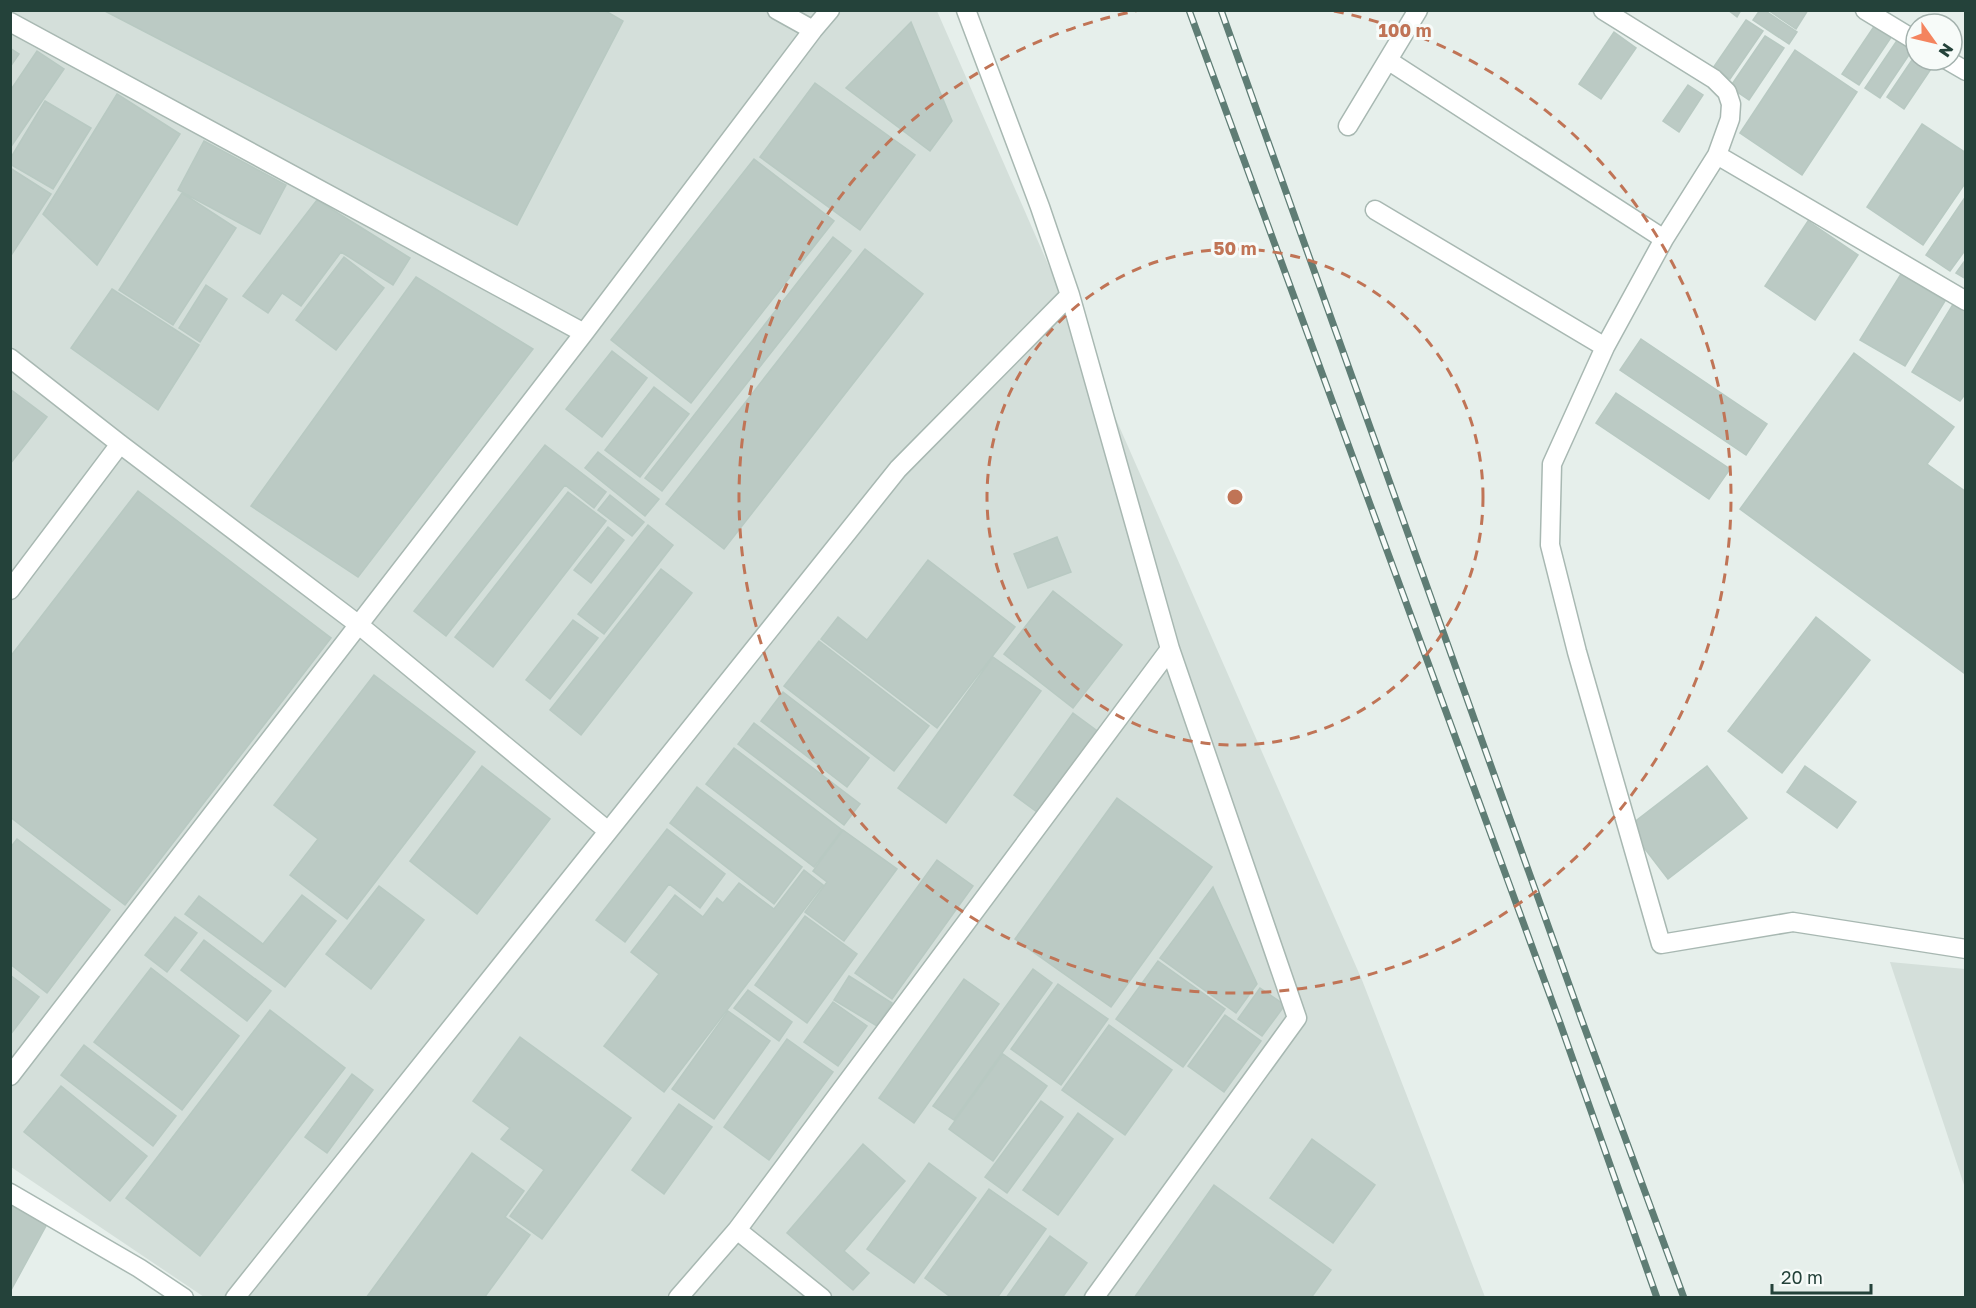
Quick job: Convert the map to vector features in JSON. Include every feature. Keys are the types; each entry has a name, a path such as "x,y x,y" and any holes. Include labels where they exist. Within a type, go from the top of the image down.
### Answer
{"street":[{"path":"777,10 813,30"},
{"path":"10,1076 584,333 830,10"},
{"path":"966,10 1040,207 1070,295 1170,649 1297,1018 1095,1298"},
{"path":"1348,126 1418,10"},
{"path":"1603,10 1714,79 1727,92 1731,104 1730,119 1717,155 1664,239 1605,347 1552,464 1550,545 1577,652 1661,944 1793,922 1965,948"},
{"path":"1865,10 1904,34"},
{"path":"10,22 584,333"},
{"path":"1389,61 1664,239"},
{"path":"1717,155 1965,301"},
{"path":"1375,210 1605,347"},
{"path":"235,1298 898,469 1070,295"},
{"path":"10,358 359,624 608,831"},
{"path":"10,590 120,444"},
{"path":"678,1298 737,1230 1170,649"},
{"path":"10,1193 139,1268 184,1298"},
{"path":"737,1230 822,1298"}],"shaded area":[{"path":"10,11 937,11 1362,980 1485,1297 204,1297 11,1167"},
{"path":"1890,962 1965,969 1965,1188"}],"building":[{"path":"103,10 604,10 623,21 517,225"},
{"path":"1728,10 1741,10 1737,17"},
{"path":"1760,10 1764,10 1797,32 1789,44 1753,20"},
{"path":"1768,10 1808,10 1796,29"},
{"path":"1746,20 1763,31 1730,79 1713,68"},
{"path":"911,22 952,121 930,151 846,88"},
{"path":"1877,22 1894,33 1859,85 1842,74"},
{"path":"1614,32 1636,48 1601,99 1579,84"},
{"path":"1765,36 1784,48 1749,100 1730,87"},
{"path":"1900,36 1904,39 1904,62 1880,98 1865,88"},
{"path":"10,48 19,54 10,67"},
{"path":"1795,50 1857,92 1802,175 1740,133"},
{"path":"37,51 64,69 10,148 10,91"},
{"path":"1904,72 1929,72 1904,109 1887,97"},
{"path":"815,83 915,155 860,230 760,157"},
{"path":"1688,85 1703,95 1679,132 1663,121"},
{"path":"117,94 180,134 97,265 43,214"},
{"path":"45,101 91,128 53,189 10,164 10,159"},
{"path":"1922,124 1966,153 1966,182 1923,245 1867,207"},
{"path":"204,141 286,185 260,234 178,190"},
{"path":"754,159 834,221 691,403 611,340"},
{"path":"10,168 51,194 10,257"},
{"path":"182,193 236,228 173,325 119,290"},
{"path":"1966,196 1966,249 1950,271 1926,255"},
{"path":"317,200 410,258 393,285 341,252 301,306 282,293 268,313 243,296"},
{"path":"1808,221 1858,255 1815,320 1765,286"},
{"path":"833,237 851,251 662,491 645,478"},
{"path":"865,249 923,294 724,549 666,504"},
{"path":"344,257 384,288 336,350 296,320"},
{"path":"1966,259 1966,279 1956,273"},
{"path":"1901,274 1945,301 1905,366 1860,340"},
{"path":"416,277 533,349 358,577 251,506"},
{"path":"206,285 227,299 200,342 179,328"},
{"path":"112,289 199,345 158,410 71,348"},
{"path":"1955,301 1966,307 1966,393 1960,401 1912,372"},
{"path":"1641,339 1767,424 1746,455 1620,370"},
{"path":"612,351 647,378 602,437 566,409"},
{"path":"1854,353 1954,427 1927,464 1966,492 1964,673 1740,509"},
{"path":"654,387 689,414 640,477 605,450"},
{"path":"10,389 47,417 10,464"},
{"path":"1616,393 1730,469 1709,499 1596,423"},
{"path":"545,445 606,492 594,508 565,485 446,636 414,611"},
{"path":"598,452 659,499 645,516 585,468"},
{"path":"138,491 331,638 125,905 10,817 10,657"},
{"path":"568,492 606,521 493,667 455,637"},
{"path":"610,495 644,522 632,536 598,510"},
{"path":"648,525 673,545 604,634 578,614"},
{"path":"608,527 624,540 591,583 574,570"},
{"path":"1057,537 1071,572 1028,588 1014,554"},
{"path":"928,560 1015,627 937,728 821,639 838,617 867,640"},
{"path":"661,569 692,593 581,735 550,710"},
{"path":"1053,591 1122,645 1073,708 1004,654"},
{"path":"1816,617 1870,660 1782,773 1728,731"},
{"path":"573,620 598,638 550,699 526,680"},
{"path":"819,641 929,726 894,771 784,686"},
{"path":"993,657 1041,691 946,823 898,788"},
{"path":"374,675 475,752 347,919 290,875 318,839 274,805"},
{"path":"783,692 869,758 847,787 761,721"},
{"path":"1073,713 1100,733 1041,815 1014,795"},
{"path":"754,723 860,804 844,825 738,744"},
{"path":"734,748 842,830 814,867 706,784"},
{"path":"482,766 550,819 477,914 410,861"},
{"path":"1707,766 1747,818 1668,879 1628,827"},
{"path":"1805,766 1856,802 1837,828 1787,792"},
{"path":"697,787 802,867 774,904 670,823"},
{"path":"1117,798 1212,867 1111,1007 1015,939"},
{"path":"667,829 725,874 700,908 669,884 625,942 596,920"},
{"path":"843,830 897,869 844,941 805,912 827,882 813,871"},
{"path":"17,839 110,910 47,993 10,964 10,848"},
{"path":"937,860 973,886 892,999 855,973"},
{"path":"804,870 823,885 664,1092 604,1046 659,974 631,952 675,895 703,917 717,898 723,903 739,883 774,909"},
{"path":"379,886 424,920 371,989 326,954"},
{"path":"1213,887 1257,984 1236,1013 1160,958"},
{"path":"302,895 336,921 285,987 185,914 199,896 263,944"},
{"path":"805,916 857,954 807,1023 755,985"},
{"path":"175,917 197,933 167,972 145,955"},
{"path":"204,940 271,991 247,1021 181,970"},
{"path":"1158,961 1225,1009 1183,1067 1116,1019"},
{"path":"151,968 239,1036 182,1110 94,1042"},
{"path":"1033,969 1052,983 954,1120 933,1106"},
{"path":"10,975 39,997 10,1035"},
{"path":"849,976 892,1003 877,1026 834,1000"},
{"path":"964,979 999,1004 914,1123 879,1098"},
{"path":"1058,984 1108,1019 1061,1085 1011,1049"},
{"path":"1260,988 1285,1005 1262,1036 1238,1019"},
{"path":"748,990 792,1022 779,1041 734,1008"},
{"path":"833,1002 867,1026 838,1066 804,1042"},
{"path":"270,1010 345,1068 200,1256 126,1198"},
{"path":"728,1011 770,1041 714,1119 672,1089"},
{"path":"1225,1015 1261,1041 1224,1092 1188,1066"},
{"path":"1109,1025 1172,1070 1125,1135 1062,1090"},
{"path":"520,1037 631,1118 542,1239 510,1216 544,1170 501,1139 510,1128 473,1101"},
{"path":"787,1039 833,1072 769,1160 724,1127"},
{"path":"84,1045 176,1116 153,1146 61,1075"},
{"path":"1003,1054 1047,1086 993,1161 949,1129"},
{"path":"352,1074 373,1090 327,1153 305,1137"},
{"path":"61,1086 147,1156 110,1201 24,1132"},
{"path":"1041,1101 1063,1117 1007,1193 985,1177"},
{"path":"679,1104 712,1127 664,1194 632,1170"},
{"path":"1078,1113 1113,1139 1058,1215 1023,1190"},
{"path":"1312,1139 1375,1185 1333,1243 1270,1198"},
{"path":"863,1144 905,1181 844,1251 869,1273 853,1290 787,1233"},
{"path":"472,1153 524,1191 505,1217 530,1235 484,1298 366,1298"},
{"path":"929,1163 976,1198 914,1283 867,1249"},
{"path":"1214,1185 1331,1270 1311,1298 1134,1298"},
{"path":"989,1189 1046,1229 997,1298 952,1298 925,1278"},
{"path":"10,1205 47,1224 10,1292"},
{"path":"1050,1236 1087,1263 1062,1298 1006,1298"}],"railway":[{"path":"1189,10 1560,1023 1657,1298"},
{"path":"1221,10 1581,1018 1684,1298"}]}
